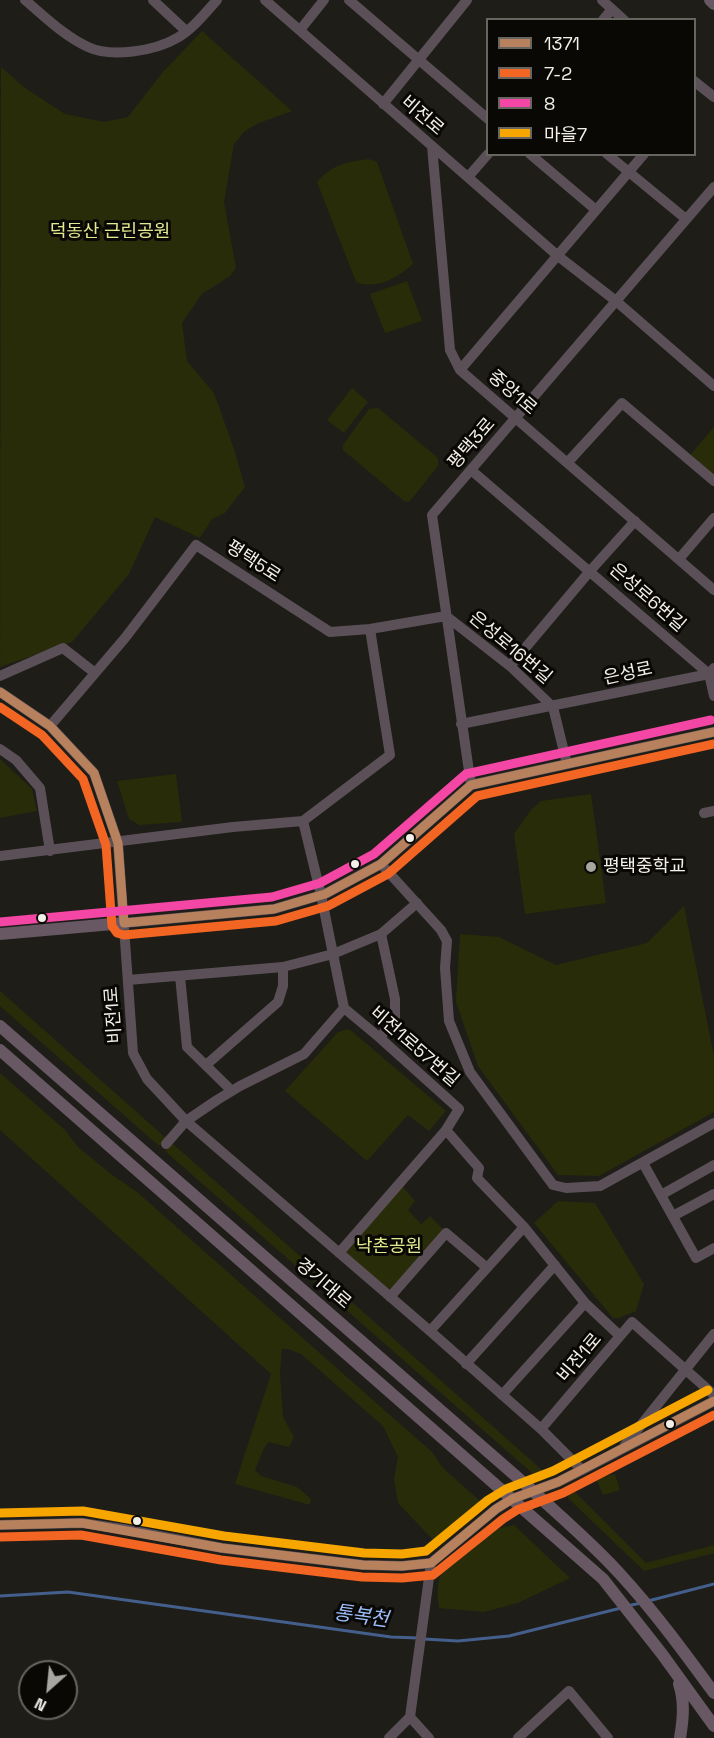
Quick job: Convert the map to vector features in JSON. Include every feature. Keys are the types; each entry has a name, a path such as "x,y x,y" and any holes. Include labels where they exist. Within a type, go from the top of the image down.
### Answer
{"main road":[{"path":"710,0 714,4"},
{"path":"0,934 124,923"},
{"name":"경기대로","path":"0,1026 533,1491 620,1574 709,1681"},
{"name":"경기대로","path":"0,1050 603,1579 676,1674"},
{"path":"676,1674 714,1726"},
{"path":"676,1674 683,1695 680,1738"},
{"path":"709,1681 714,1693"}],"street":[{"path":"25,0 48,20 89,48 117,53 158,46 177,38 217,0"},
{"path":"153,0 186,31"},
{"name":"비전로","path":"265,0 558,256 616,301 714,386"},
{"path":"300,30 324,0"},
{"path":"349,0 486,116"},
{"path":"383,104 467,0"},
{"path":"602,0 622,18"},
{"path":"605,18 612,9"},
{"path":"697,88 714,97"},
{"name":"중앙1로","path":"432,146 450,350 460,370 714,590"},
{"path":"468,177 486,156"},
{"path":"532,156 596,210"},
{"path":"609,156 686,219"},
{"path":"460,370 642,156"},
{"name":"평택3로","path":"471,785 432,515 714,187"},
{"path":"568,462 622,403 714,481"},
{"name":"은성로6번길","path":"471,470 712,671"},
{"path":"679,559 714,518"},
{"name":"은성로6번길","path":"510,666 635,521"},
{"name":"평택5로","path":"50,726 119,645 196,545 330,632 370,629 446,616"},
{"name":"은성로16번길","path":"446,616 510,666 553,707"},
{"path":"0,856 233,827 303,822 390,755 370,629"},
{"path":"0,676 63,648 94,673"},
{"path":"712,671 714,696"},
{"name":"은성로","path":"461,724 553,707 712,671"},
{"path":"0,692 50,726 94,773 118,843 124,923 274,909 321,895 381,864 471,785 714,732"},
{"path":"553,707 567,764"},
{"path":"0,749 16,760 40,788 50,851"},
{"name":"비전1로57번길","path":"303,822 321,895 344,1008 381,1038 459,1109 446,1130"},
{"path":"381,864 441,930 447,941 445,968 449,1021 470,1072 553,1185 566,1188 600,1186 714,1123"},
{"path":"128,980 283,967 333,954 381,934 417,903"},
{"name":"비전1로","path":"124,923 133,1053 147,1079 186,1121 541,1429 632,1322 685,1368"},
{"path":"381,934 395,999 395,1017 381,1038"},
{"path":"206,1065 278,1002 283,986 283,967"},
{"path":"180,976 187,1047 232,1091"},
{"path":"166,1144 186,1121 232,1091 304,1054 344,1008"},
{"path":"339,1253 446,1130 479,1168 477,1178 524,1227 585,1303 620,1336"},
{"path":"643,1163 696,1258 714,1248"},
{"path":"661,1195 714,1165"},
{"path":"673,1216 714,1194"},
{"path":"430,1331 524,1227"},
{"path":"390,1297 446,1233 486,1267"},
{"path":"466,1364 555,1265"},
{"name":"비전1로","path":"502,1395 585,1303"},
{"path":"621,1450 714,1334"},
{"path":"685,1368 714,1395"},
{"path":"0,1525 82,1523 123,1528 222,1548 363,1565 402,1566 431,1563 496,1509 512,1499 582,1470 714,1401"},
{"path":"541,1429 582,1470"},
{"path":"389,1738 410,1717 431,1563"},
{"path":"518,1738 569,1691 608,1738"},
{"path":"410,1717 429,1738"}],"green space":[{"name":"덕동산 근린공원","path":"202,31 292,111 259,123 245,131 234,144 224,202 236,268 230,276 202,294 182,323 187,361 214,393 245,487 225,513 212,519 200,538 155,517 129,574 72,642 0,667 1,67 25,88 65,114 104,122 128,117 162,73"},
{"path":"369,159 377,162 413,264 394,278 371,285 356,282 317,182 340,165"},
{"path":"407,281 422,321 385,333 370,294"},
{"path":"352,388 368,402 344,433 327,420"},
{"path":"378,408 438,458 438,466 409,502 404,501 343,450 343,445 369,409"},
{"path":"714,427 714,476 690,455"},
{"path":"0,759 32,789 37,811 0,818"},
{"path":"176,774 182,822 139,825 129,819 117,781"},
{"path":"591,794 606,903 525,914 514,834 531,810 541,801"},
{"path":"684,906 714,1056 714,1112 599,1176 558,1175 478,1066 456,1002 460,934 499,937 556,965 647,943"},
{"path":"0,991 166,1138 159,1146 0,1006"},
{"path":"349,1029 446,1111 429,1131 408,1115 367,1161 285,1091 338,1032"},
{"path":"0,1073 65,1130 78,1147 137,1192 432,1452 442,1467 481,1502 480,1511 436,1543 398,1503 394,1479 398,1457 383,1426 301,1354 288,1349 282,1349 280,1373 283,1417 294,1437 289,1447 269,1442 255,1470 261,1476 297,1487 311,1499 310,1505 235,1484 271,1374 0,1130"},
{"path":"172,1143 550,1477 540,1480 165,1151"},
{"name":"낙촌공원","path":"402,1186 415,1201 408,1210 421,1224 430,1216 444,1230 393,1289 386,1289 346,1253"},
{"path":"558,1201 595,1203 644,1284 636,1311 613,1318 534,1223"},
{"path":"615,1474 620,1490 603,1495 596,1478"},
{"path":"569,1486 646,1563 714,1545 714,1553 644,1571 568,1498"},
{"path":"514,1525 570,1578 518,1603 484,1612 439,1608 438,1586 443,1570 448,1564 486,1534"}],"waterway":[{"name":"통복천","path":"648,1601 714,1584"},
{"name":"통복천","path":"0,1596 68,1592 391,1637 418,1638"},
{"name":"통복천","path":"627,1606 641,1603"},
{"name":"통복천","path":"424,1639 458,1641 509,1636 621,1608"}],"transit line":[{"name":"1371","path":"0,692 50,726 94,773 118,843 124,923 274,909 325,894 381,864 471,785 714,732"},
{"name":"7-2","path":"0,707 42,735 83,779 106,845 112,926 117,933 124,935 276,921 328,906 388,874 477,796 714,744"},
{"name":"8","path":"0,922 272,897 320,883 374,854 466,774 711,720"},
{"name":"마을7","path":"0,1513 83,1511 224,1536 364,1553 402,1554 426,1551 488,1500 506,1489 553,1471 708,1390"},
{"name":"1371","path":"0,1525 82,1523 222,1548 363,1565 402,1566 431,1563 496,1509 512,1499 558,1482 714,1401"},
{"name":"7-2","path":"0,1537 81,1535 221,1560 362,1577 402,1578 433,1575 517,1510 563,1493 714,1415"}],"place":[{"name":"평택중학교","path":"591,867"}]}
